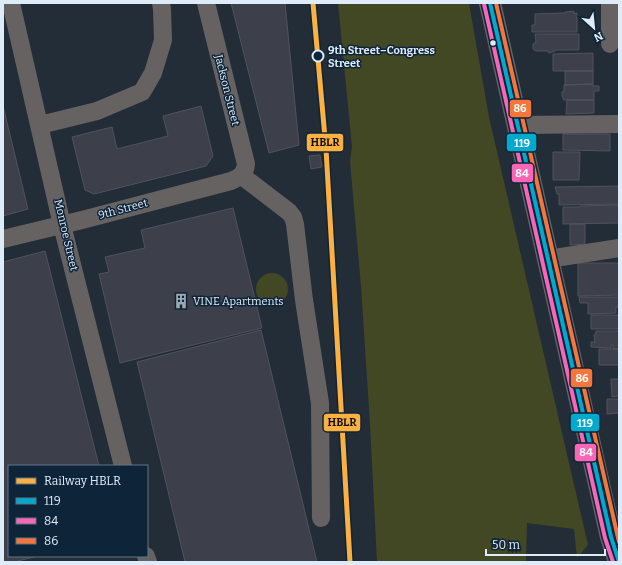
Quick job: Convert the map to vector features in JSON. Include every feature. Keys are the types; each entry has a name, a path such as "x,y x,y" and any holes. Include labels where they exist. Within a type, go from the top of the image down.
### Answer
{"main road":[{"path":"490,3 611,537 619,562"}],"street":[{"name":"Monroe Street","path":"11,3 62,225 123,465"},
{"path":"40,125 97,111 142,92 154,73 163,40 161,3"},
{"name":"Jackson Street","path":"206,3 246,164 242,176"},
{"path":"610,3 610,44"},
{"path":"518,126 619,124"},
{"path":"242,176 289,212 293,217 295,224 304,300 320,403 320,518"},
{"name":"9th Street","path":"3,240 231,181 242,176"},
{"path":"548,259 619,248"}],"green space":[{"path":"338,3 469,3 489,117 588,545 577,558 574,529 527,523 526,562 377,562 361,287 350,161 352,147"},
{"path":"269,273 275,273 284,277 288,289 284,301 275,305 269,305 260,301 256,292 256,286 260,277"}],"building":[{"path":"231,3 285,3 299,145 269,153"},
{"path":"574,11 574,14 577,13 577,32 532,32 532,25 535,25 535,14 565,13"},
{"path":"535,34 579,34 579,50 556,50 549,53 547,51 536,51 533,49 533,44 536,42"},
{"path":"593,53 593,71 553,71 553,54"},
{"path":"565,71 593,71 593,84 565,85"},
{"path":"593,84 593,86 599,86 599,91 594,91 594,100 564,100 562,96 564,85"},
{"path":"567,100 594,100 594,113 566,114"},
{"path":"3,106 28,209 3,216"},
{"path":"201,106 213,156 206,166 94,194 85,190 72,137 112,127 117,149 168,136 163,116"},
{"path":"563,134 610,134 610,151 563,150"},
{"path":"553,152 580,152 579,180 553,180"},
{"path":"320,155 322,167 311,169 309,156"},
{"path":"619,186 619,204 559,205 559,194 557,194 555,187"},
{"path":"619,205 619,223 563,224 563,207"},
{"name":"VINE Apartments","path":"233,208 262,328 120,363 99,274 109,272 105,257 145,248 141,230"},
{"path":"570,224 585,224 585,244 570,245"},
{"path":"45,251 99,465 8,465 8,557 34,557 14,562 3,562 3,262"},
{"path":"578,263 619,263 619,295 578,296"},
{"path":"579,297 619,297 619,307 616,307 616,313 588,314 588,303 580,303"},
{"path":"591,315 619,315 619,329 591,329"},
{"path":"261,330 317,562 185,562 137,362"},
{"path":"596,331 619,331 619,349 613,349 613,345 611,345 611,348 591,347 591,342 595,342 594,335"},
{"path":"599,349 619,349 619,365 599,365"},
{"path":"611,379 619,379 619,396 612,397"},
{"path":"607,399 619,399 619,413 607,414"}],"rail line":[{"name":"HBLR","path":"313,3 326,149 350,562"}],"transit line":[{"name":"119","path":"490,3 611,537 619,562"},
{"name":"86","path":"496,3 619,542"},
{"name":"84","path":"484,4 605,538 613,562"}],"place":[{"name":"9th Street–Congress Street","path":"318,56"},
{"name":"VINE Apartments","path":"181,301"}]}
